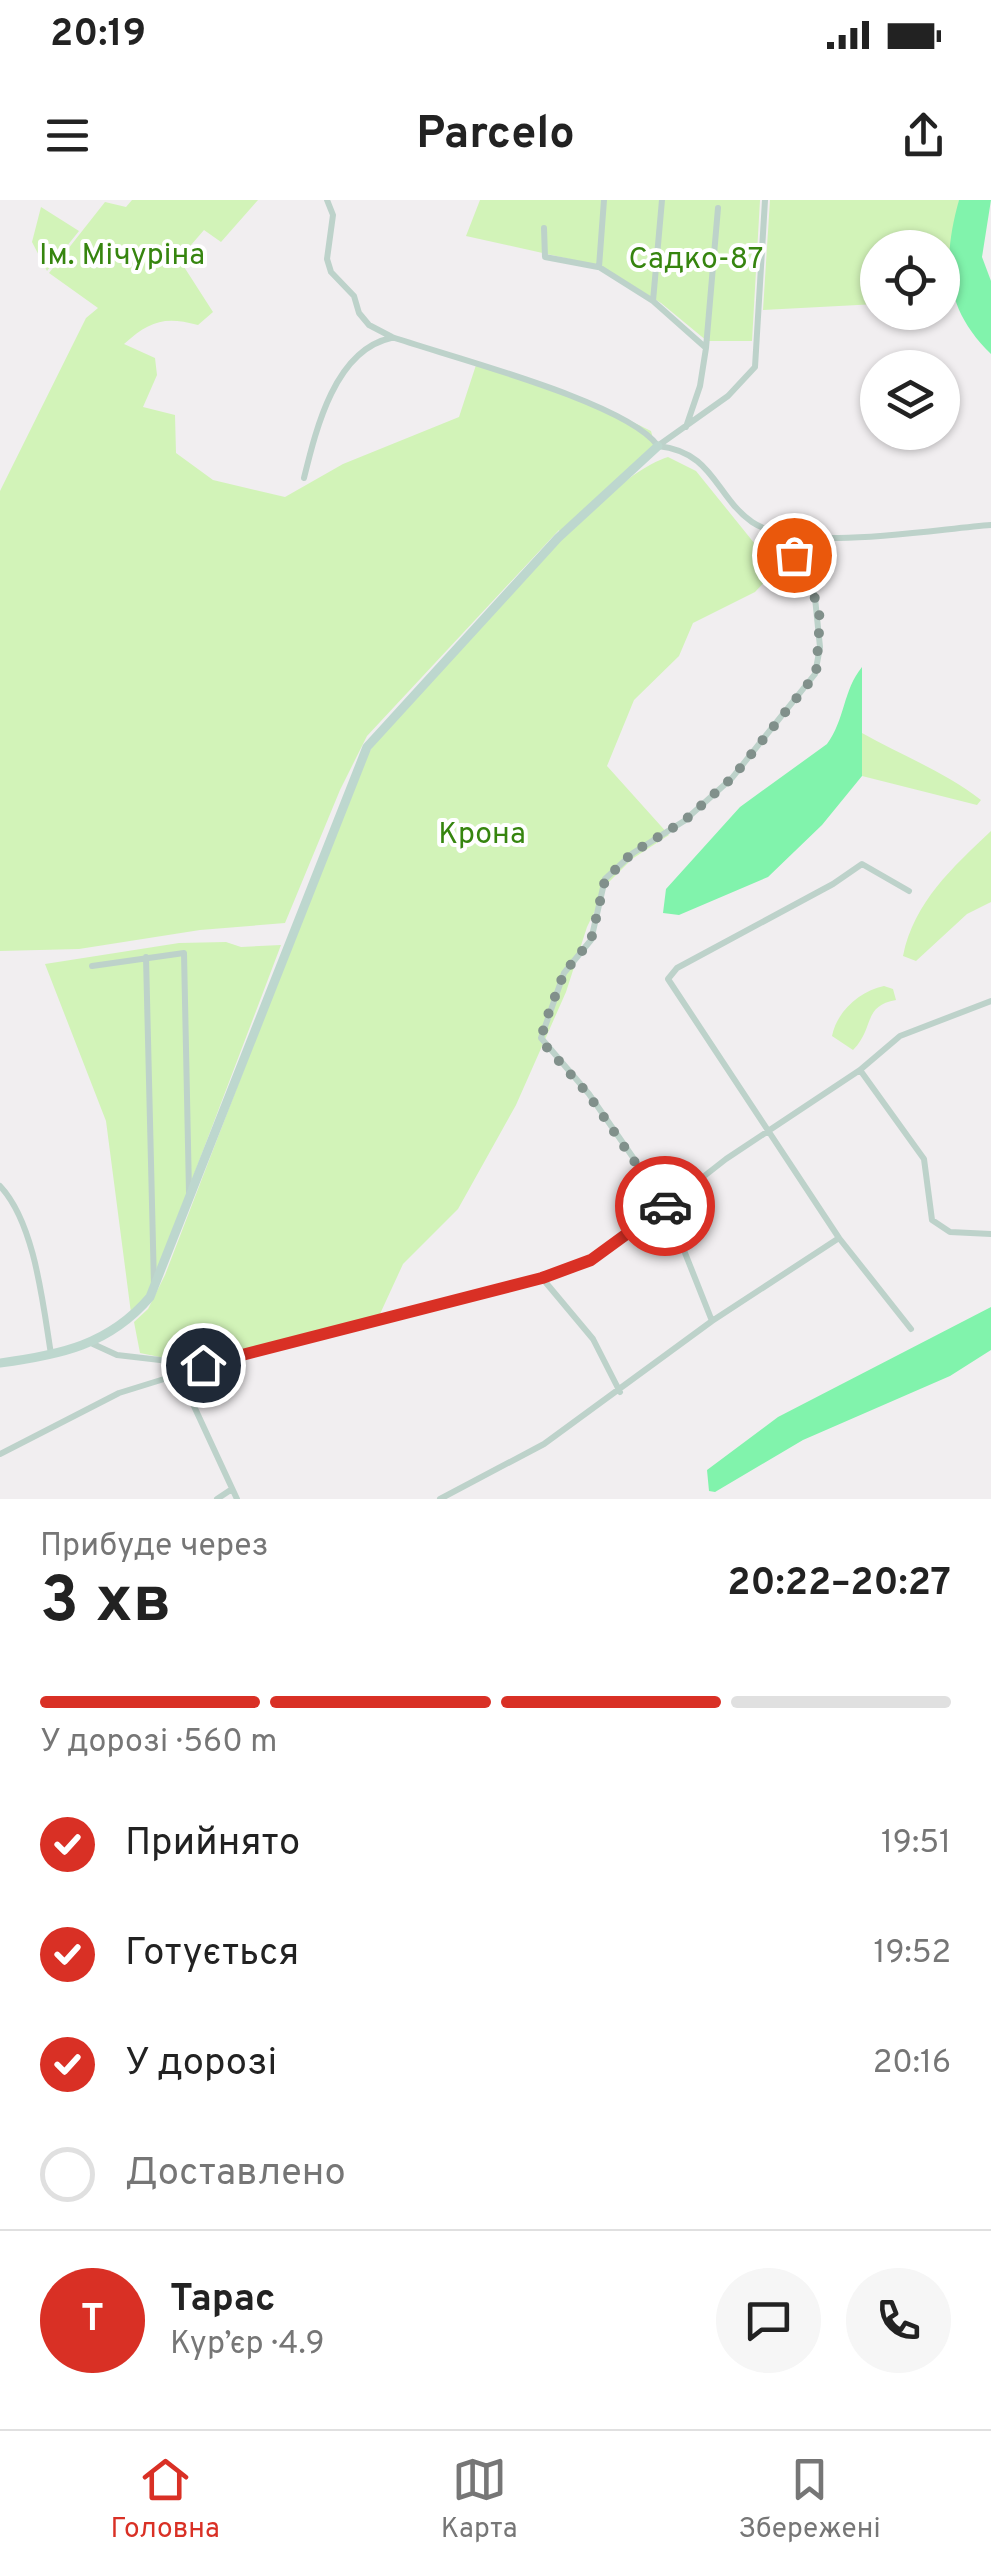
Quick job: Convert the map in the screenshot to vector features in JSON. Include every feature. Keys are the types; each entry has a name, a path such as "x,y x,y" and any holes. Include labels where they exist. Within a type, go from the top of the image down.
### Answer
{"street":[{"path":"327,200 333,215 327,259 331,272 354,296 358,313 392,337 575,398 636,426 658,446 684,452 705,466 753,522 780,534 830,538 991,524"},
{"path":"599,267 604,200"},
{"path":"653,301 662,200"},
{"path":"0,1363 51,1356 93,1344 136,1314 154,1287 367,747 558,538 658,446 746,381 755,367 764,200"},
{"path":"686,427 700,386 706,348 718,208"},
{"path":"544,228 544,257 599,267 653,301 706,348"},
{"path":"304,478 316,430 354,359 364,348 392,337"},
{"path":"712,1321 666,1206 588,1094 542,1038 564,973 591,940 605,880 632,853 669,830 752,757 816,674 820,647 815,598 810,580 780,534"},
{"path":"909,891 862,864 855,865 833,884 677,968 668,979 839,1238 911,1329"},
{"path":"92,966 184,953 190,1192"},
{"path":"146,957 154,1287"},
{"path":"93,1344 117,1355 203,1365 243,1358 414,1308 542,1278 591,1260 860,1070 900,1036 991,1001"},
{"path":"860,1070 924,1160 932,1220 950,1232 991,1234"},
{"path":"0,1186 15,1205 24,1231 38,1280 51,1356"},
{"path":"440,1499 544,1444 712,1321 839,1238"},
{"path":"542,1278 593,1339 620,1392"},
{"path":"174,1363 237,1499"},
{"path":"0,1454 119,1393 177,1375"},
{"path":"217,1499 232,1490"}],"green space":[{"name":"Ім. Мічуріна","path":"132,200 258,200 221,242 204,230 179,259 213,312 198,325 158,322 124,344 155,358 157,375 143,407 175,415 176,453 213,480 285,497 343,464 459,417 477,362 588,400 651,431 655,446 560,533 559,530 367,736 340,790 285,923 200,930 79,949 0,951 0,491 86,318 98,308 49,273 105,202 126,207"},
{"name":"Садко-87","path":"480,200 760,200 752,341 707,341 661,303 601,266 466,236"},
{"path":"770,200 959,200 955,230 860,230 860,305 763,310"},
{"path":"41,207 79,231 47,271 32,242"},
{"name":"Крона","path":"668,457 696,471 776,570 755,592 693,623 679,656 634,700 607,766 669,835 632,859 609,882 516,1105 458,1209 403,1264 380,1314 207,1360 179,1361 140,1353 134,1322 148,1309 165,1275 357,775 379,734 561,538 601,500 638,472"},
{"path":"862,733 938,772 981,800 977,805 862,776"},
{"path":"991,831 991,902 967,914 916,961 903,956 926,902 949,872"},
{"path":"226,942 241,947 281,945 149,1293 131,1313 106,1121 45,964 179,943"},
{"path":"884,986 893,989 896,1000 878,1007 853,1050 832,1036 839,1018 851,1004 866,992"}],"shaded area":[{"path":"959,200 991,200 982,257 991,281 991,354 975,337 960,310 960,230 952,230"},
{"path":"862,667 862,776 822,825 768,877 679,915 663,913 666,889 740,807 827,744"},
{"path":"991,1307 991,1350 950,1376 803,1440 715,1492 709,1491 707,1470 778,1417"}],"way so far":[{"path":"665,1206 588,1094 544,1044 543,1028 564,973 591,940 605,880 632,853 684,821 732,778 816,674 820,618 810,580 794,555"}],"route":[{"path":"203,1365 243,1358 414,1308 542,1278 591,1260 665,1206"}]}
